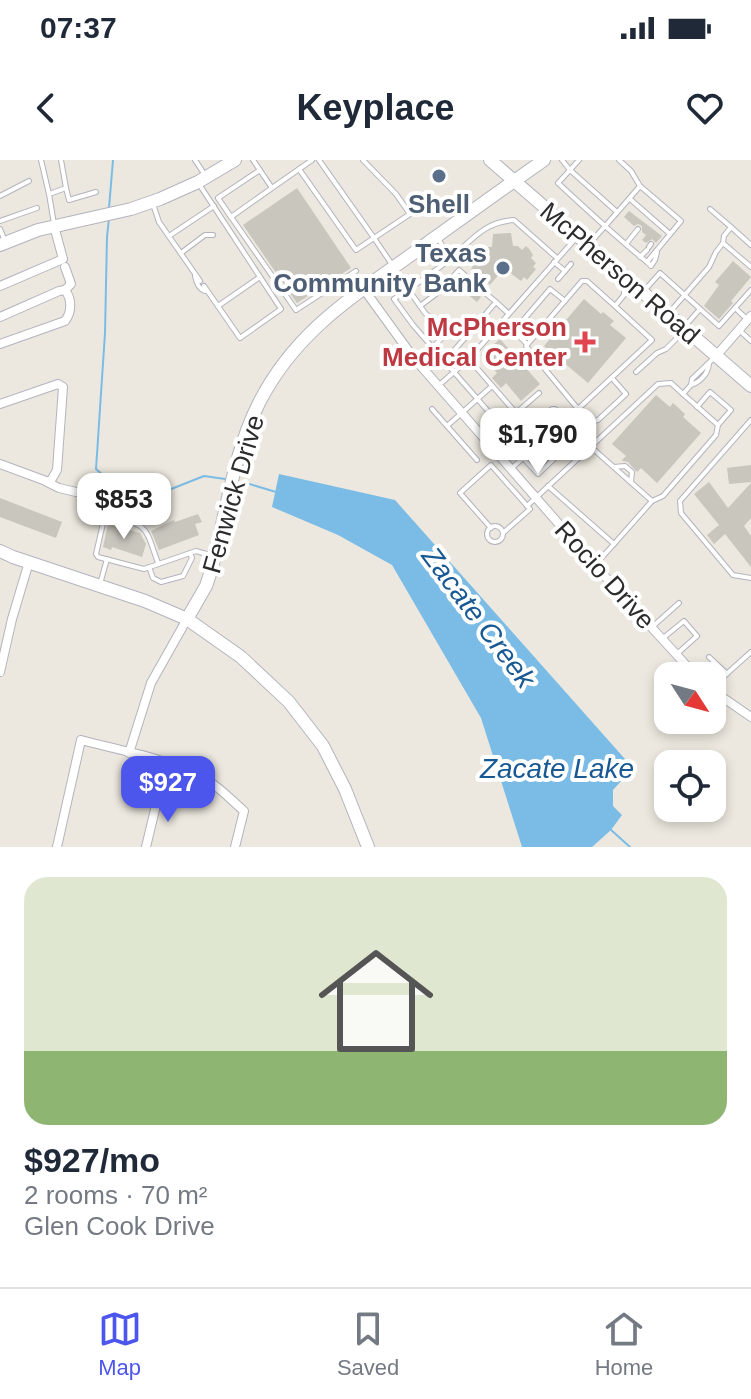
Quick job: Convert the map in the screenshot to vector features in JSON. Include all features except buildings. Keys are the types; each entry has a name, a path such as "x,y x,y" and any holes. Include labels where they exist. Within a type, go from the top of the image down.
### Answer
{"main road":[{"path":"3,244 38,230 152,202 235,160"},
{"name":"McPherson Road","path":"490,160 684,328 713,360 751,386"},
{"name":"Fenwick Drive","path":"187,619 206,586 249,424 276,374 295,348 314,328 363,288 544,160"},
{"path":"0,551 145,601 187,619 241,657 289,702 323,746 345,789 368,847"}],"street":[{"path":"0,286 63,259 54,226"},
{"path":"0,317 65,290 71,284 65,267"},
{"name":"Rocio Drive","path":"363,288 390,328 438,386 683,662"},
{"path":"0,344 65,321 71,309 65,290"},
{"path":"713,360 749,318"},
{"path":"0,404 58,384 63,387 57,470 50,482 46,481"},
{"path":"0,478 4,465 76,492"},
{"path":"0,672 29,562"},
{"path":"0,617 12,619"},
{"name":"Fenwick Drive","path":"129,753 151,683 187,619"},
{"path":"726,699 751,717"},
{"path":"57,847 81,740 190,771 220,789 244,811 235,847"},
{"path":"146,847 159,793"}],"lane":[{"path":"41,160 54,226"},
{"path":"61,160 69,200 96,192"},
{"path":"195,160 214,206 281,309 240,338 204,286"},
{"path":"253,160 272,188"},
{"path":"231,217 312,160"},
{"path":"319,160 425,313 447,333 433,348"},
{"path":"299,169 356,250 410,214 396,194 363,160"},
{"path":"562,160 577,180 617,212"},
{"path":"579,160 558,183 597,214 605,226 647,262 681,221 640,186 631,171 619,160"},
{"path":"260,170 218,198 296,310 356,271"},
{"path":"0,196 29,181"},
{"path":"588,245 640,186"},
{"path":"49,194 66,188"},
{"path":"630,198 650,211 670,234"},
{"path":"644,223 658,201"},
{"path":"152,202 159,222 200,281"},
{"path":"169,236 214,206"},
{"path":"0,221 37,208"},
{"path":"710,209 751,245"},
{"path":"539,393 501,426 394,299 498,221 514,220 565,271"},
{"path":"219,231 226,226"},
{"path":"668,314 709,267 731,227"},
{"path":"0,229 3,244"},
{"path":"626,244 638,229"},
{"path":"660,235 665,229"},
{"path":"181,253 205,235 213,235"},
{"path":"438,386 469,359 577,236"},
{"path":"436,237 451,259"},
{"path":"723,243 751,267"},
{"path":"640,257 649,247"},
{"path":"558,279 571,264"},
{"path":"420,306 440,291 459,270 469,279"},
{"path":"643,292 660,273 719,326 751,290"},
{"path":"195,274 202,290 208,292"},
{"path":"615,306 624,295 624,276"},
{"path":"218,306 260,277"},
{"path":"511,469 652,340 587,281 582,281 527,344"},
{"path":"478,287 509,314"},
{"path":"565,301 550,289 514,331 591,422 598,420 626,394 612,378"},
{"path":"445,361 496,302"},
{"path":"735,308 749,318"},
{"path":"636,372 666,349 700,309"},
{"path":"739,330 751,341"},
{"path":"469,359 516,413"},
{"path":"683,394 703,366 713,360"},
{"path":"527,506 658,384 671,383 718,425"},
{"path":"447,426 492,386"},
{"path":"595,565 652,501 663,496 716,435 718,425 731,410 710,392 697,407"},
{"path":"432,409 477,460"},
{"path":"552,409 565,421 578,436 538,474 525,456 519,443 520,436 552,409"},
{"path":"750,423 680,501 681,513 733,575 751,578"},
{"path":"591,447 652,501"},
{"path":"491,465 530,509 498,541 491,540 488,534 491,528 460,493 491,465"},
{"path":"548,486 614,544"},
{"path":"158,563 146,530 140,524 109,516 104,519 96,554 98,557 144,569 196,551 215,556"},
{"path":"491,528 498,527 503,533"},
{"path":"149,567 153,578 161,582 183,576 192,558 190,553"},
{"path":"99,585 107,559"},
{"path":"652,627 679,603"},
{"path":"662,639 684,621 697,636 676,654"},
{"path":"709,657 727,674 751,652"}],"water":[{"name":"Zacate Lake","path":"279,474 395,500 633,768 613,790 613,806 622,815 592,847 522,847 481,718 392,565 338,535 272,507"}],"waterway":[{"name":"Zacate Creek","path":"109,208 113,160"},
{"name":"Zacate Creek","path":"109,218 96,469 118,488 135,496 156,495 204,476 225,479"},
{"name":"Zacate Creek","path":"243,482 276,492"},
{"name":"Zacate Creek","path":"610,829 630,847"}],"place":[{"name":"Shell","path":"439,176"},
{"name":"Texas Community Bank","path":"503,268"},
{"name":"McPherson Medical Center","path":"585,342"}]}
